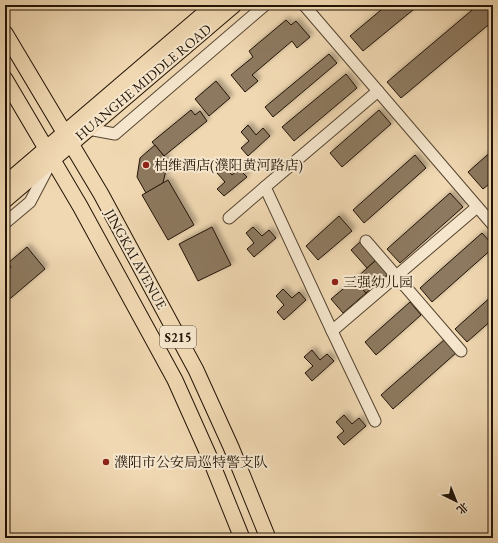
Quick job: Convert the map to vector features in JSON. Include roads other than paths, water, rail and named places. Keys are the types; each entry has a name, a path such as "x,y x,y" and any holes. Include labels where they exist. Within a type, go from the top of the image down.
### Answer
{"main road":[{"name":"HUANGHE MIDDLE ROAD","path":"68,138 88,129 234,5"},
{"name":"HUANGHE MIDDLE ROAD","path":"68,138 212,6"},
{"name":"JINGKAI AVENUE","path":"5,32 101,194 196,370 231,447 268,538"},
{"name":"JINGKAI AVENUE","path":"5,79 80,206 175,380 209,456 242,538"},
{"path":"5,200 49,154 68,138"},
{"path":"5,184 12,172 49,154"}],"street":[{"path":"88,129 115,134 264,5"},
{"path":"304,5 493,225"},
{"path":"228,218 378,91"},
{"path":"5,223 30,202 49,154"},
{"path":"265,187 375,421"},
{"path":"332,331 477,207"},
{"path":"366,241 461,352"}],"place":[{"name":"柏维酒店(濮阳黄河路店)","path":"146,165"},
{"name":"三强幼儿园","path":"335,282"},
{"name":"濮阳市公安局巡特警支队","path":"106,462"}]}
